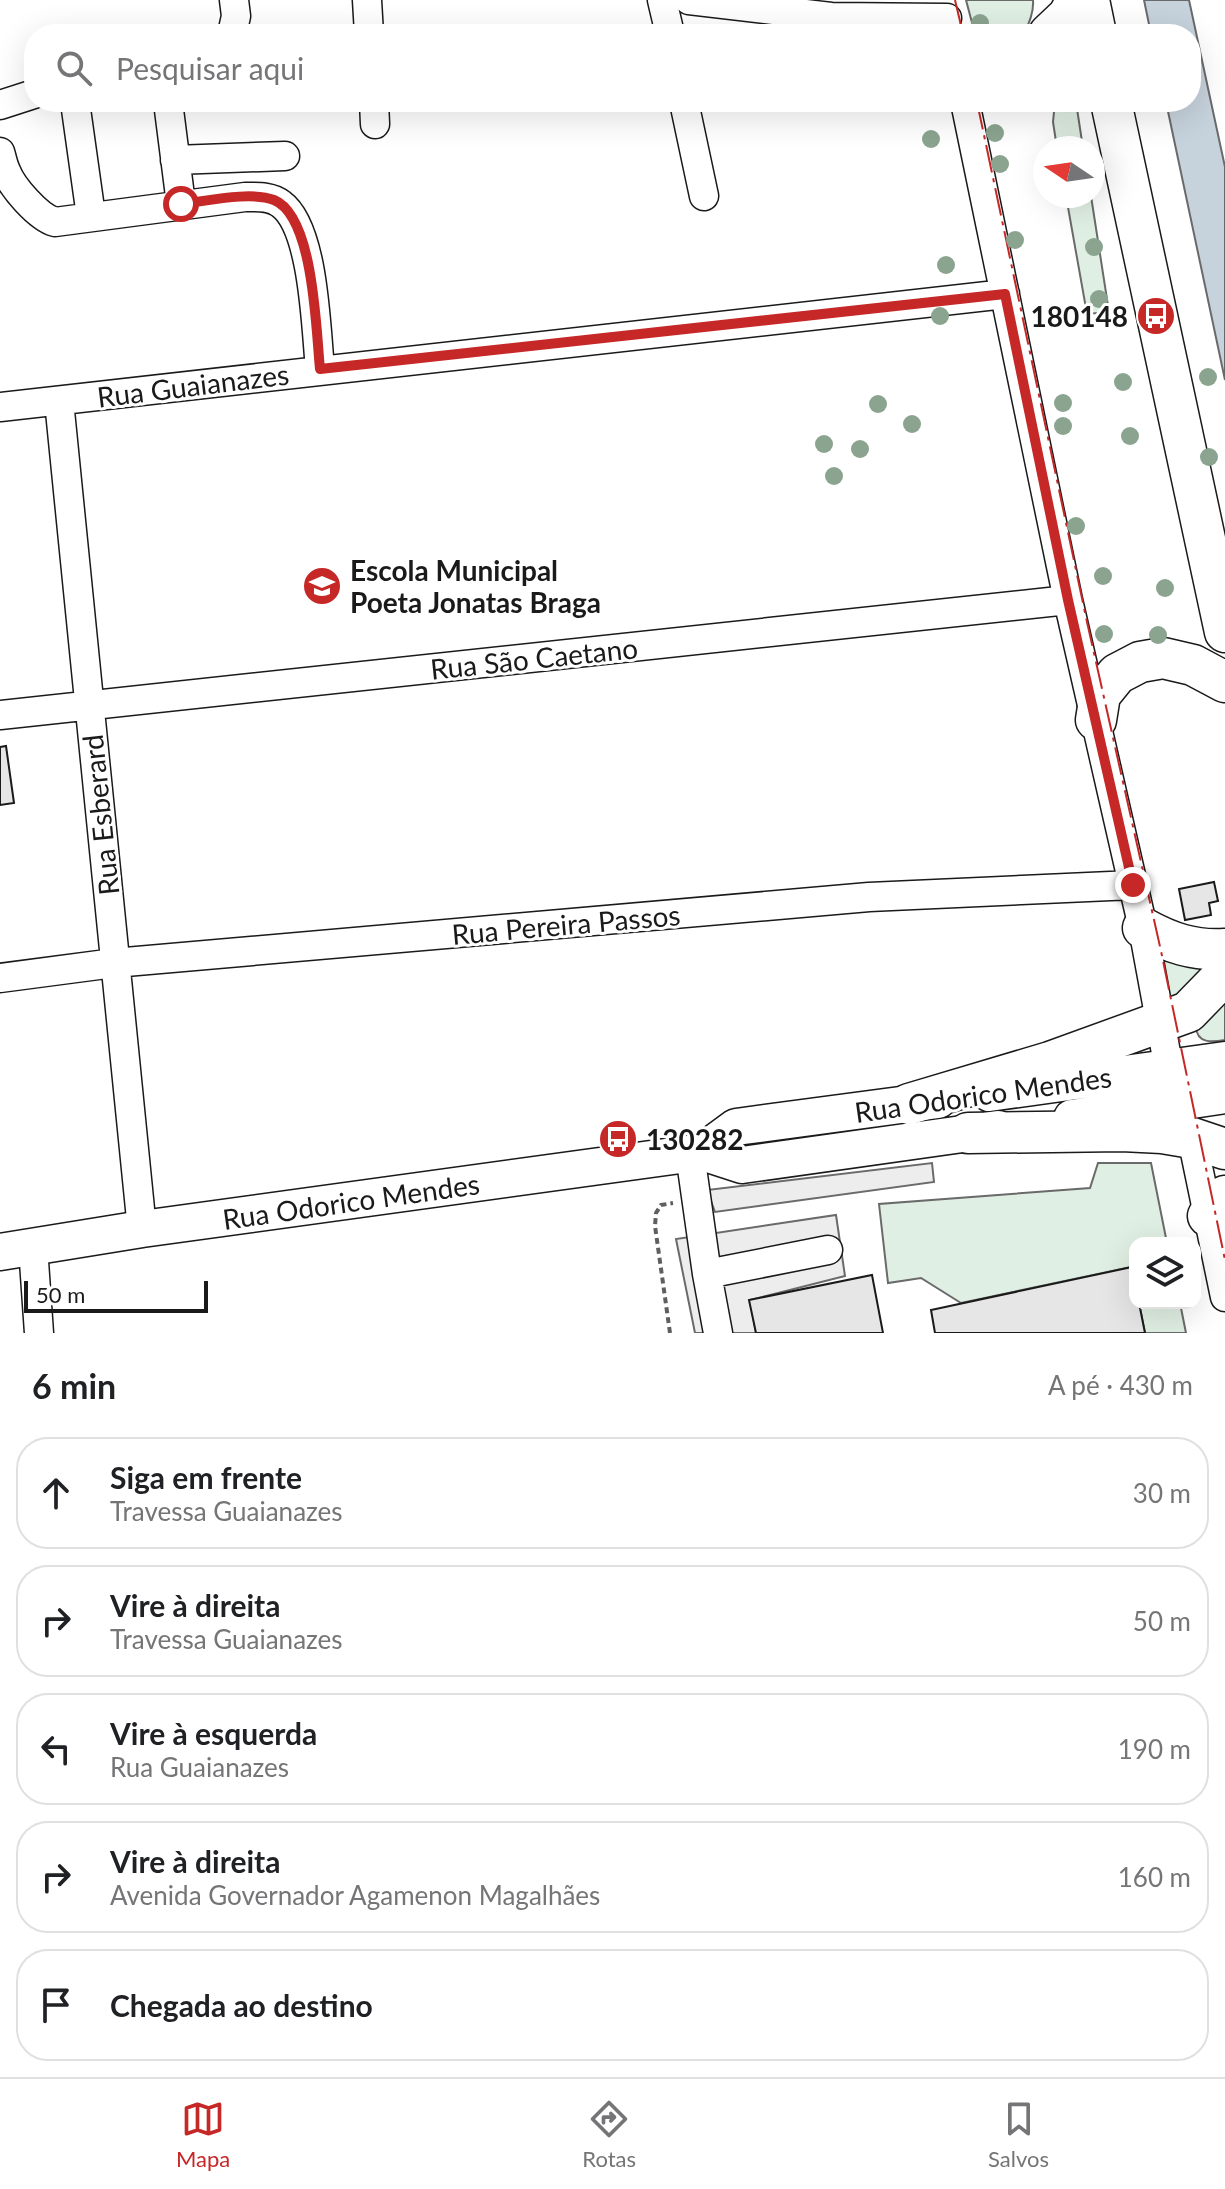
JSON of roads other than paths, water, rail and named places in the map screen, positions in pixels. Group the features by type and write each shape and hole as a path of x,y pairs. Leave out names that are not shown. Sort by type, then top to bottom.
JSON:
{"highway":[{"path":"1060,24 1077,0"},
{"path":"1089,0 1094,24"},
{"path":"1113,112 1225,632"},
{"path":"1096,720 1100,695 1117,674 1140,662 1163,658 1193,665 1225,682"},
{"path":"1143,928 1183,946 1225,949"},
{"path":"909,1104 1050,1062 1188,1012 1225,974"},
{"path":"968,1133 1122,1131 1162,1133 1209,1144"}],"main road":[{"name":"Rua Odorico Mendes","path":"696,1153 736,1127 1225,1060"},
{"name":"Rua Odorico Mendes","path":"16,1250 142,1229 696,1153 742,1165 1225,1095"}],"street":[{"path":"234,0 235,24"},
{"path":"367,0 368,24"},
{"path":"662,0 668,24"},
{"path":"689,0 947,17"},
{"path":"0,105 24,97"},
{"path":"76,112 91,216"},
{"path":"169,112 181,204"},
{"path":"686,112 704,196"},
{"path":"967,112 1068,600 1143,928 1169,1069"},
{"path":"0,152 6,172 15,186 39,213 55,222 181,204 261,197 278,201 297,224 308,256 320,369"},
{"path":"175,160 285,156"},
{"name":"Rua Guaianazes","path":"0,407 1005,294"},
{"name":"Rua Esberard","path":"59,401 142,1229"},
{"name":"Rua São Caetano","path":"0,715 1068,600"},
{"name":"Rua Pereira Passos","path":"0,978 114,963 869,897 1133,885"},
{"path":"1209,1144 1225,1297"},
{"path":"696,1153 696,1203 718,1333"},
{"path":"16,1250 39,1333"},
{"path":"707,1274 828,1250"}],"place":[{"name":"180148","path":"1156,316"},
{"name":"Escola Municipal Poeta Jonatas Braga","path":"322,586"},
{"name":"130282","path":"618,1139"}]}
